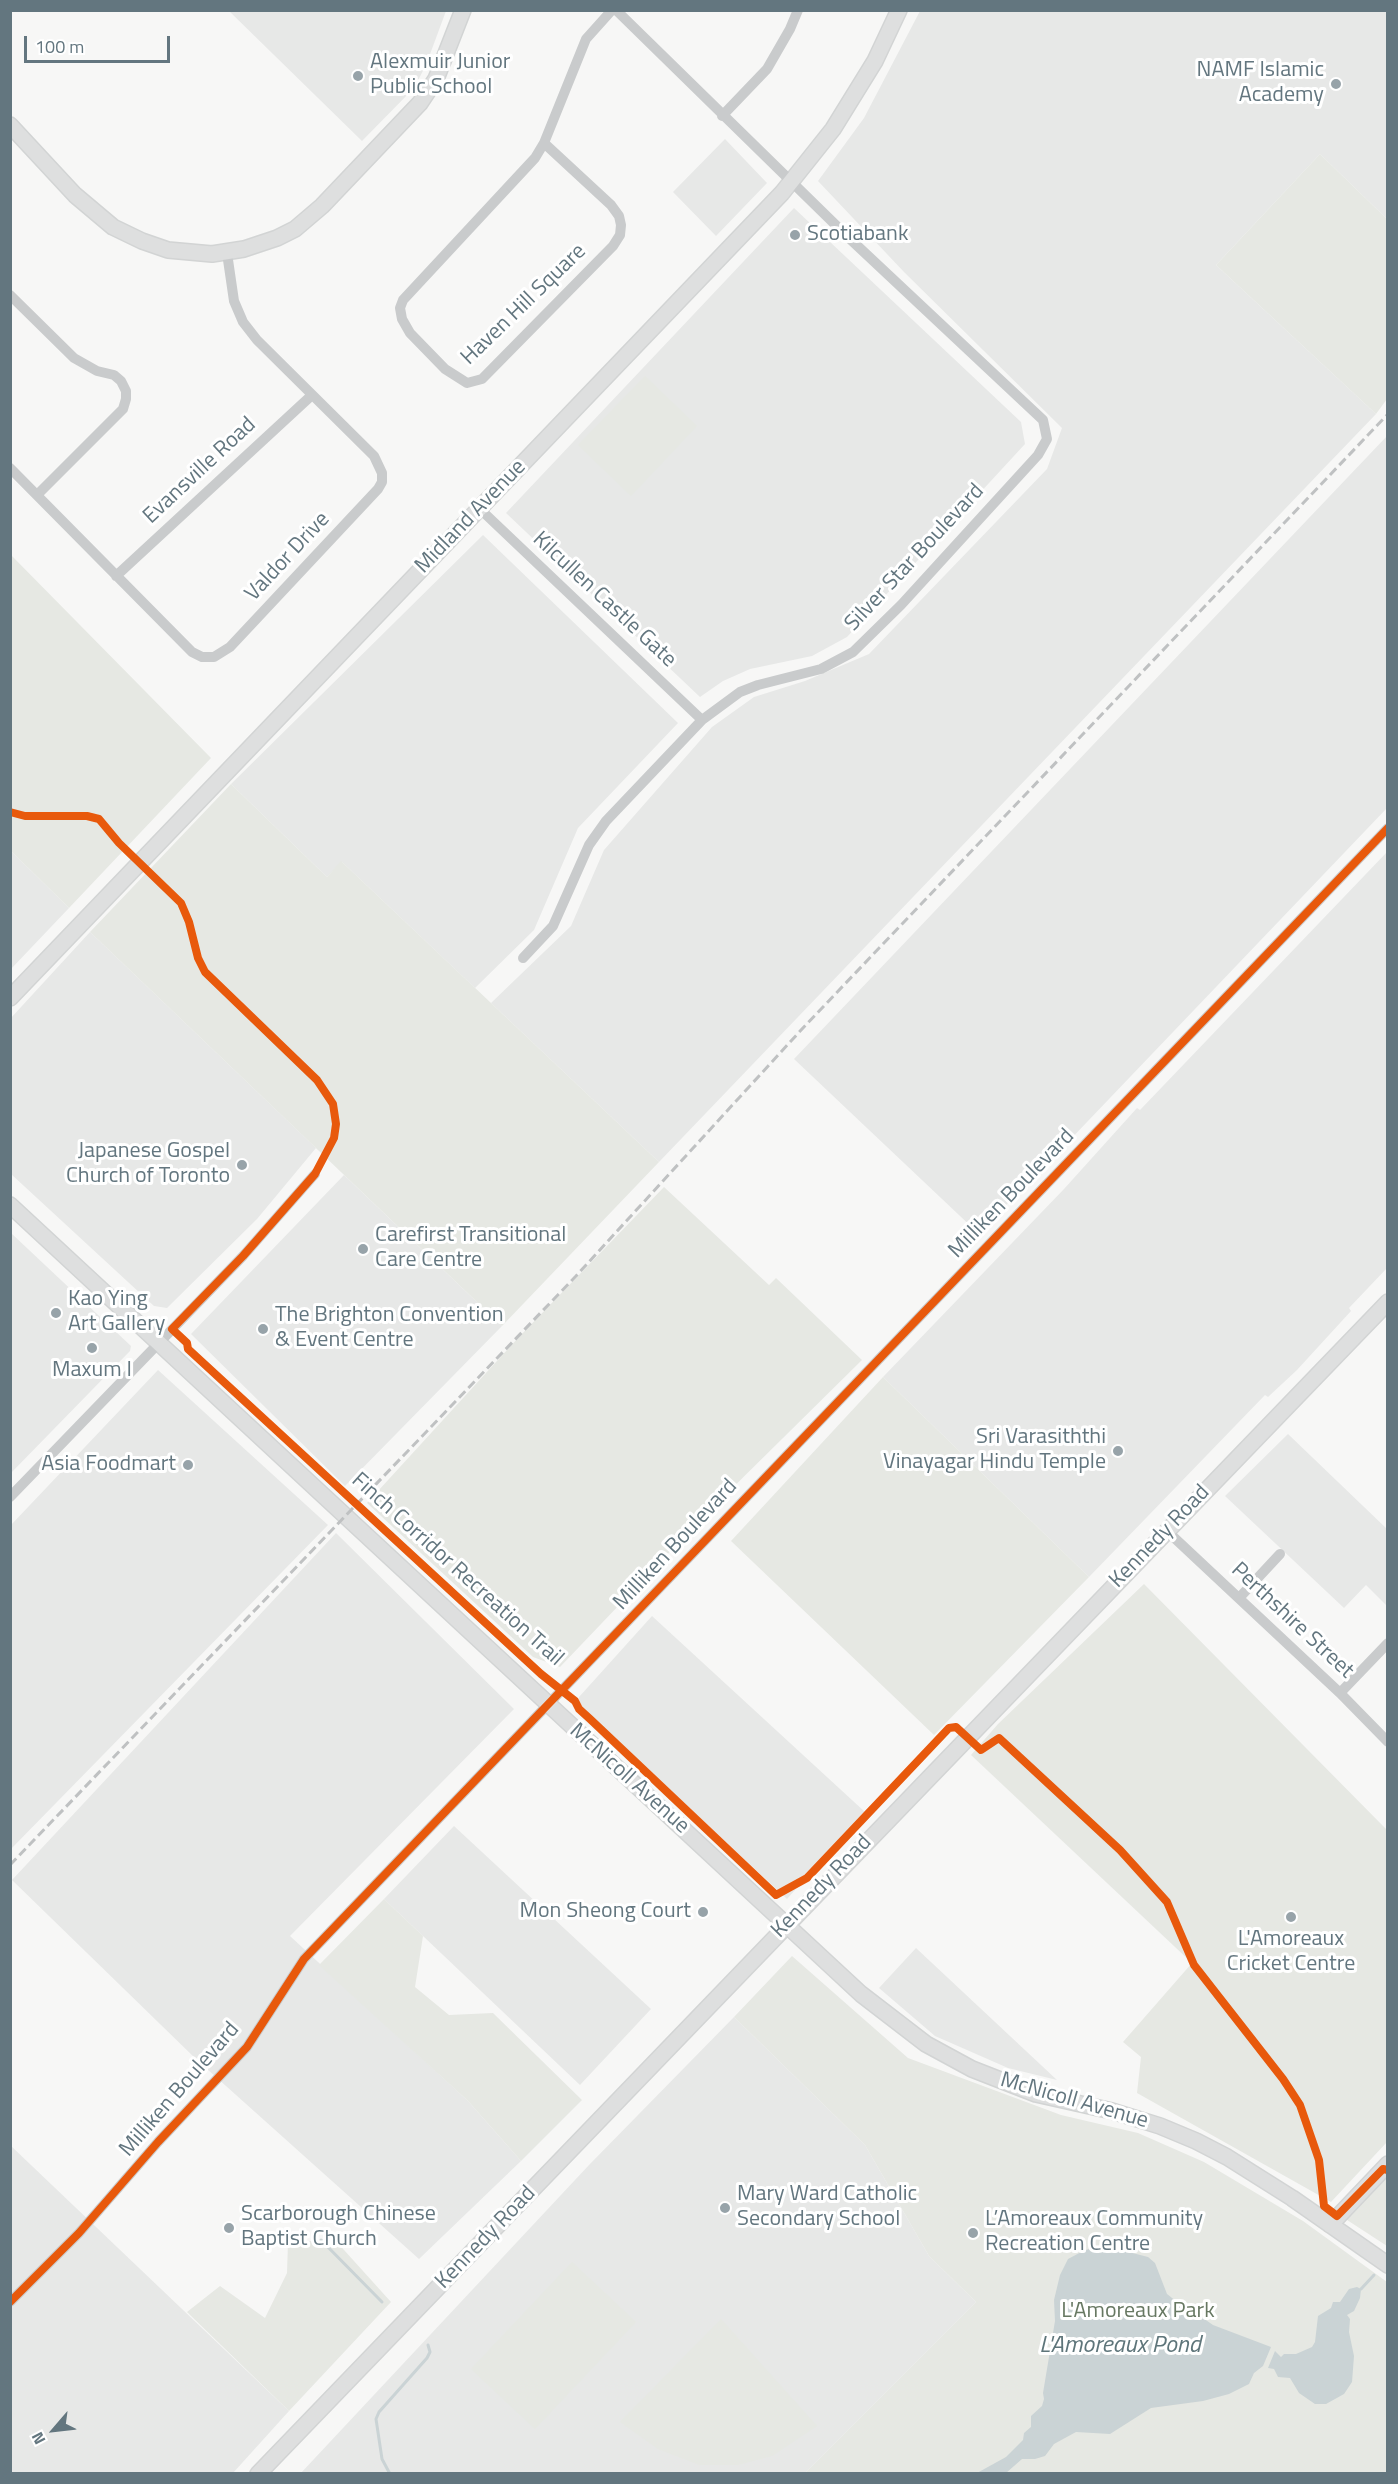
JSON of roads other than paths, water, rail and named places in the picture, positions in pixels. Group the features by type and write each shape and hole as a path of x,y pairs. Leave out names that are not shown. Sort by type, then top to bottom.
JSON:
{"main road":[{"path":"10,125 75,195 113,227 141,241 168,250 190,254 227,253 286,234 322,206 429,93 463,10"},
{"name":"Midland Avenue","path":"10,998 791,182 833,129 875,61 899,10"},
{"name":"McNicoll Avenue","path":"10,1205 861,1994 926,2044 972,2069 1036,2094 1112,2111 1160,2126 1196,2141 1236,2162 1388,2265"},
{"name":"Kennedy Road","path":"258,2474 638,2081 786,1923 1388,1302"},
{"path":"1330,2225 1388,2164"}],"street":[{"path":"614,10 791,182"},
{"name":"Haven Hill Square","path":"544,143 611,205 619,216 620,235 613,246 482,379 467,383 445,369 410,333 402,320 400,308 409,292 526,170 544,143 586,39 614,10"},
{"path":"722,116 767,69 798,10"},
{"name":"Silver Star Boulevard","path":"523,958 553,926 589,845 606,821 702,720 740,692 758,685 821,669 853,652 901,605 1038,455 1047,439 1043,420 791,182"},
{"name":"Valdor Drive","path":"10,468 192,652 202,657 214,657 230,647 382,482 382,473 374,456 243,322 234,301 227,253"},
{"path":"10,295 74,357 98,371 114,375 121,381 126,391 123,409 37,495"},
{"name":"Evansville Road","path":"116,576 312,395"},
{"name":"Kilcullen Castle Gate","path":"480,509 702,720"},
{"name":"Milliken Boulevard","path":"10,2302 79,2233 158,2142 240,2055 304,1959 1388,828"},
{"path":"10,1497 243,1256 315,1174"},
{"name":"Perthshire Street","path":"1167,1531 1240,1597 1388,1742"},
{"path":"1240,1597 1280,1554"},
{"path":"1340,1693 1388,1643"}],"water":[{"name":"L'Amoreaux Pond","path":"1099,2247 1113,2248 1148,2257 1155,2263 1167,2294 1191,2313 1213,2325 1271,2347 1263,2366 1254,2373 1249,2384 1229,2394 1203,2401 1151,2408 1110,2434 1076,2432 1054,2444 1045,2456 1022,2459 1006,2473 977,2473 1006,2457 1023,2440 1024,2433 1031,2427 1031,2416 1042,2406 1044,2399 1043,2393 1055,2321 1054,2300 1060,2275 1068,2259 1085,2250"},
{"name":"L'Amoreaux Pond","path":"1357,2287 1361,2289 1360,2298 1354,2311 1347,2315 1350,2319 1349,2332 1354,2356 1352,2382 1344,2394 1326,2404 1315,2404 1299,2393 1290,2378 1278,2377 1274,2369 1268,2368 1275,2351 1281,2357 1284,2354 1296,2354 1312,2347 1315,2342 1318,2316 1331,2308 1333,2302 1340,2302 1349,2289"}],"waterway":[{"path":"321,2240 382,2302"},
{"path":"1361,2289 1374,2275"},
{"path":"390,2474 382,2459 376,2419 379,2412 427,2358 430,2352 428,2345"}],"railway":[{"path":"10,1865 576,1276 802,1029 1388,414"}],"place":[{"name":"Alexmuir Junior Public School","path":"358,76"},
{"name":"NAMF Islamic Academy","path":"1336,84"},
{"name":"Scotiabank","path":"795,235"},
{"name":"Japanese Gospel Church of Toronto","path":"242,1165"},
{"name":"Carefirst Transitional Care Centre","path":"363,1249"},
{"name":"Kao Ying Art Gallery","path":"56,1313"},
{"name":"The Brighton Convention & Event Centre","path":"263,1329"},
{"name":"Maxum I","path":"92,1348"},
{"name":"Sri Varasiththi Vinayagar Hindu Temple","path":"1118,1451"},
{"name":"Asia Foodmart","path":"188,1465"},
{"name":"Mon Sheong Court","path":"703,1912"},
{"name":"L'Amoreaux Cricket Centre","path":"1291,1917"},
{"name":"Mary Ward Catholic Secondary School","path":"725,2208"},
{"name":"Scarborough Chinese Baptist Church","path":"229,2228"},
{"name":"L’Amoreaux Community Recreation Centre","path":"973,2233"}],"park label":[{"name":"L'Amoreaux Park","path":"1138,2312"}]}
